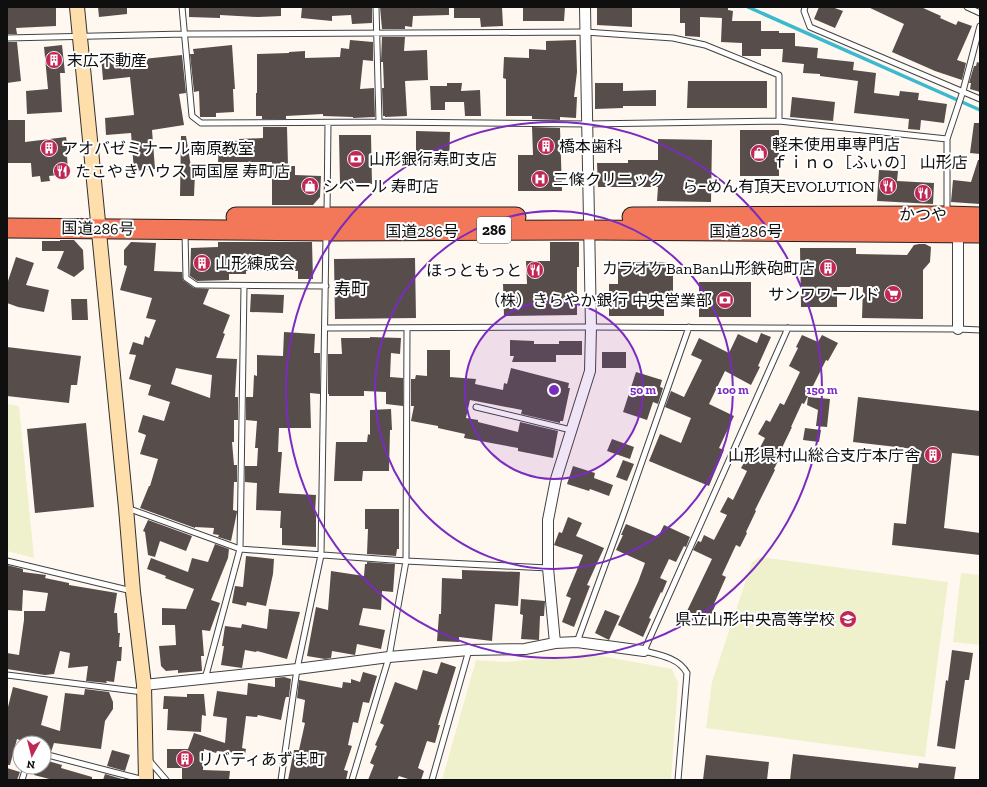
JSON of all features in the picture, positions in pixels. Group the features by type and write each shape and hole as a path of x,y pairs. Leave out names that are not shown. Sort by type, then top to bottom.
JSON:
{"highway":[{"name":"国道286号","path":"588,224 947,216 980,217"},
{"name":"国道286号","path":"7,217 185,229 327,224"},
{"name":"国道286号","path":"7,228 98,223 588,224 980,232"}],"street":[{"path":"77,7 133,592 144,689 145,780"},
{"path":"555,643 548,568 548,520 556,479 590,371 588,124 585,7"},
{"path":"947,216 958,231 958,329"},
{"path":"144,689 205,679 390,657 469,650 524,649 555,643 577,642 644,651"}],"lane":[{"path":"182,7 192,116 201,123 379,122 588,124 779,121 947,139"},
{"path":"376,7 379,122"},
{"path":"805,7 804,11 810,26 980,99"},
{"path":"967,7 980,13"},
{"path":"947,216 947,139 963,91 980,26"},
{"path":"7,38 377,32 585,32 673,38 705,45 779,74 779,121"},
{"path":"281,780 297,669 321,555 326,328 328,123"},
{"path":"185,229 186,278 196,285 326,286"},
{"path":"205,679 240,549 244,286"},
{"path":"577,642 689,327"},
{"path":"326,328 689,327 980,330"},
{"path":"352,780 390,657 406,561 407,328"},
{"path":"678,780 687,673 684,666 672,659 644,651 788,328"},
{"path":"476,407 571,430"},
{"path":"126,508 240,549 406,561 548,568"},
{"path":"7,561 133,592"},
{"path":"432,780 469,650"},
{"path":"7,675 144,689"},
{"path":"145,755 166,780"},
{"path":"52,756 145,780"}],"green space":[{"path":"7,404 19,406 34,558 7,551"},
{"name":"県立山形中央高等学校","path":"760,557 948,582 925,757 706,728 712,682 752,562"},
{"path":"961,573 980,575 980,645 953,642"},
{"path":"590,654 672,669 678,683 671,780 442,780 476,660 506,662"}],"building":[{"path":"7,7 56,7 56,26 16,28 17,34 7,34"},
{"path":"98,7 127,7 127,14 99,17"},
{"path":"189,7 281,7 281,16 258,17 220,15 220,18 189,17"},
{"path":"302,7 372,7 372,23 352,24 351,15 332,16 332,21 301,18"},
{"path":"380,7 449,7 449,15 413,16 412,27 405,26 405,29 382,29"},
{"path":"454,7 502,7 503,26 481,27 480,18 454,18"},
{"path":"523,7 565,7 564,21 523,21"},
{"path":"597,7 632,7 632,27 597,25"},
{"path":"680,7 728,7 728,10 733,11 732,21 761,21 761,31 795,33 795,46 818,48 817,58 854,62 853,70 876,73 874,93 899,96 900,91 919,93 918,100 947,104 944,123 921,120 920,130 908,129 909,119 854,113 858,81 820,76 820,74 803,73 804,64 782,62 783,49 761,49 761,56 742,56 742,43 721,42 722,18 700,17 700,37 685,36 685,23 680,23"},
{"path":"819,7 832,7 843,11 835,28 814,19"},
{"path":"868,7 921,7 956,25 958,21 972,26 957,60 966,63 962,80 935,71 892,52 904,24"},
{"path":"382,37 405,37 404,51 427,50 428,80 405,81 407,116 383,116 382,88 384,88 383,62 381,62"},
{"path":"350,40 373,42 373,61 363,60 360,89 374,88 375,117 353,118 323,116 323,114 286,116 286,119 262,119 262,116 256,116 257,54 305,51 305,58 340,57 341,48 349,49"},
{"path":"576,40 577,72 574,97 577,97 576,118 560,117 560,120 532,119 532,116 506,116 506,79 503,78 504,57 529,58 529,49 546,50 546,41"},
{"path":"7,42 17,42 21,81 7,83"},
{"path":"62,45 65,73 60,73 62,112 27,114 26,91 48,89 44,47"},
{"path":"232,45 235,89 233,89 234,112 216,113 216,117 200,117 199,91 194,92 190,54 194,54 193,49"},
{"path":"143,52 143,59 182,55 186,93 179,94 184,125 152,130 155,169 134,171 131,133 106,135 105,118 134,115 130,77 103,80 101,56"},
{"path":"977,62 980,63 980,92 970,89 971,83 969,83 974,66 976,66"},
{"path":"688,81 767,81 767,108 687,108"},
{"path":"447,83 462,83 461,91 480,90 481,116 465,116 464,102 445,102 445,110 431,110 430,86 447,86"},
{"path":"595,83 623,83 623,91 656,90 656,106 623,106 623,108 595,109"},
{"path":"792,97 835,102 833,121 790,117"},
{"path":"7,120 25,120 25,142 66,137 69,155 67,155 68,174 49,176 50,181 41,182 40,176 32,177 31,163 7,163"},
{"path":"974,123 980,123 980,154 970,153"},
{"path":"263,127 287,127 288,166 295,166 295,175 321,176 320,197 313,205 272,205 272,162 235,162 235,164 218,163 219,140 239,141 239,139 263,138"},
{"path":"532,127 560,128 562,191 518,191 518,155 533,155"},
{"name":"軽未使用車専門店 ｆｉｎｏ［ふぃの］ 山形店","path":"740,130 779,130 779,176 740,176"},
{"path":"416,131 450,132 449,166 416,166"},
{"name":"山形銀行寿町支店","path":"339,135 371,135 372,184 340,184"},
{"path":"181,136 186,136 192,173 195,173 194,196 180,196"},
{"path":"658,139 712,140 711,202 657,201 658,187 598,187 597,163 628,163 628,160 658,160"},
{"path":"978,160 980,160 980,204 951,202 953,180 971,182"},
{"path":"879,170 898,171 897,181 934,183 933,204 877,201"},
{"path":"74,240 83,250 84,269 74,277 57,268 64,251 42,251 42,241"},
{"path":"131,242 156,243 154,271 182,272 183,280 194,288 209,289 203,304 230,315 216,358 237,359 235,397 238,397 238,420 234,420 234,442 232,442 234,465 237,465 237,482 234,482 233,510 237,512 231,541 218,537 219,535 213,534 214,528 195,528 140,508 150,486 158,459 140,454 146,435 138,432 143,415 164,421 170,402 148,395 151,385 129,379 136,355 129,354 133,342 143,345 145,336 149,338 156,320 146,318 152,298 120,290 127,266 124,265 124,250","holes":["176,368 212,375 210,398 171,384"]},
{"path":"218,242 312,242 313,279 298,279 298,271 251,271 251,261 246,274 229,274 229,280 197,281 190,276 191,248 218,247"},
{"path":"550,242 579,242 579,267 577,267 577,315 504,316 503,284 527,284 526,261 550,261"},
{"path":"925,244 931,247 930,262 923,270 923,319 862,318 863,287 837,287 837,307 801,307 800,248 856,248 856,254 907,255 914,245"},
{"path":"16,257 34,263 26,285 49,290 44,312 18,307 7,303 7,284"},
{"path":"415,258 416,318 335,319 334,259"},
{"path":"618,262 673,262 673,294 664,294 664,316 609,316 609,284 618,284"},
{"name":"（株）きらやか銀行 中央営業部","path":"699,282 751,282 751,317 699,317"},
{"path":"251,294 284,295 283,313 250,312"},
{"path":"71,299 87,299 88,320 72,320"},
{"path":"284,332 315,334 314,353 320,353 320,394 310,393 311,428 279,428 278,452 282,452 279,493 316,495 316,547 282,545 282,528 280,528 281,511 256,510 257,483 245,482 245,466 257,466 258,448 255,448 257,421 246,420 246,397 253,397 254,375 257,376 257,355 283,356"},
{"path":"761,333 771,337 758,366 760,367 751,385 725,371 709,404 734,416 719,448 724,450 709,486 649,461 660,434 681,443 691,418 665,407 671,391 684,397 702,360 691,355 699,338 729,353 738,334 757,343"},
{"path":"802,335 818,342 822,335 838,343 828,361 826,360 804,404 802,403 780,452 782,453 774,469 775,470 755,510 756,511 746,532 747,533 740,547 736,545 722,575 726,577 708,621 687,611 712,559 693,550 698,541 701,542 704,535 714,540 727,515 720,512 728,497 733,500 747,471 741,468 748,456 754,459 765,438 758,434 766,420 770,422 780,403 784,405 800,372 789,366 798,348 796,347"},
{"path":"341,338 401,338 400,354 391,353 390,377 403,378 403,406 386,404 386,392 364,391 364,396 329,396 328,394 328,354 342,354"},
{"path":"510,340 534,341 534,344 559,344 559,341 582,341 582,355 556,355 556,362 512,362 514,356 510,356"},
{"path":"7,347 81,356 77,385 71,385 69,403 7,396"},
{"path":"427,350 450,350 450,377 476,379 475,384 503,390 504,383 507,384 511,368 569,383 568,388 570,388 563,421 560,421 560,423 521,414 522,410 470,400 466,418 518,432 520,422 558,431 553,458 518,451 518,448 464,438 465,434 438,428 438,426 411,421 414,406 411,406 411,379 415,379 416,375 427,376"},
{"path":"602,352 626,352 626,368 602,368"},
{"path":"636,372 662,380 660,387 663,388 658,404 653,402 647,420 623,412"},
{"path":"808,397 830,399 827,427 816,426 818,410 807,405"},
{"name":"山形県村山総合支庁本庁舎","path":"858,397 980,411 980,456 952,453 944,528 980,533 980,555 892,545 894,523 906,524 914,449 853,442"},
{"path":"391,409 392,430 390,430 389,471 363,471 362,481 334,481 336,442 367,442 368,434 370,435 370,410"},
{"path":"86,423 94,507 35,513 27,429"},
{"path":"805,428 821,430 819,442 803,440"},
{"path":"612,439 634,447 630,459 607,451"},
{"path":"623,460 634,464 627,481 616,477"},
{"path":"573,466 595,473 594,478 613,485 609,496 590,489 589,491 567,484"},
{"path":"365,509 399,509 399,549 397,549 396,556 367,554 368,529 365,529"},
{"path":"568,517 582,523 576,536 604,548 587,585 590,586 574,627 562,622 571,598 566,596 583,555 554,545 559,532 562,533"},
{"path":"148,520 192,536 186,551 160,541 155,557 148,555 145,532 143,531"},
{"path":"626,524 658,537 664,525 690,537 686,547 684,546 676,562 669,559 660,578 667,581 649,618 651,619 643,637 618,625 645,563 616,550"},
{"path":"215,544 229,549 228,558 211,600 220,603 210,631 202,630 204,656 201,656 202,671 178,673 178,670 166,671 161,666 159,646 176,645 175,625 162,625 162,608 186,609 194,589 165,578 166,576 147,569 151,558 188,572 192,558 208,562"},
{"path":"246,556 274,559 273,574 266,606 247,602 246,606 232,603 235,586 243,587"},
{"path":"367,562 395,564 393,592 382,591 381,610 363,608 359,625 385,630 381,649 357,644 355,655 332,651 331,658 325,659 307,656 316,607 328,610 331,571 364,576 365,564 367,564"},
{"path":"7,565 23,569 23,572 46,575 45,578 69,583 69,585 117,593 114,613 117,613 118,633 120,633 119,647 122,647 121,661 117,661 114,682 106,681 107,683 86,681 88,666 68,668 70,653 60,651 54,674 45,675 7,669 7,653 19,655 24,611 45,611 48,593 23,590 22,611 7,610"},
{"path":"462,570 520,572 518,606 495,604 492,641 459,637 459,642 437,641 439,614 441,614 442,578 462,579"},
{"path":"521,599 545,601 544,616 540,616 539,640 521,639 523,615 520,614"},
{"path":"269,609 300,612 287,659 257,651 245,650 242,668 221,665 225,626 241,628 242,624 267,629"},
{"path":"605,610 620,616 609,640 595,633"},
{"path":"952,650 973,653 969,680 965,680 955,749 937,746 946,680 948,681"},
{"path":"441,662 456,667 438,725 440,725 435,743 427,741 418,768 424,771 421,780 411,780 399,776 397,780 368,780 374,765 370,763 377,746 375,745 384,725 380,723 395,682 417,690 423,670 437,674"},
{"path":"363,672 377,676 369,703 363,702 358,723 353,722 348,745 352,746 344,770 348,771 346,780 288,780 294,750 299,750 305,723 302,722 305,700 297,698 299,680 342,688 343,682 351,683 351,679 360,682"},
{"path":"284,677 291,679 289,697 286,697 281,720 258,715 257,717 246,716 242,748 246,749 245,754 217,751 216,753 204,749 203,770 230,771 229,780 182,780 182,768 167,768 167,749 188,749 194,733 225,743 227,718 213,716 217,691 247,695 248,683 275,687 275,678"},
{"path":"13,687 48,696 41,725 60,731 65,693 84,695 85,689 109,692 113,702 113,709 105,721 101,749 54,743 52,749 52,735 12,735 12,758 10,765 7,765 7,711"},
{"path":"187,694 204,694 206,716 202,715 201,732 167,730 168,709 163,709 164,696 187,697"},
{"path":"112,750 130,755 125,771 107,766"},
{"path":"793,754 918,768 919,763 956,767 954,780 790,780"},
{"path":"706,755 769,762 767,780 703,780"},
{"path":"52,762 62,765 61,768 92,777 92,780 53,780 34,775 52,775"},
{"path":"7,768 12,770 12,775 19,775 17,780 7,780"},
{"path":"105,774 122,779 122,780 103,780"}],"waterway":[{"path":"748,7 980,110"}],"place":[{"name":"末広不動産","path":"54,60"},
{"name":"橋本歯科","path":"546,146"},
{"name":"アオバゼミナール南原教室","path":"49,148"},
{"name":"軽未使用車専門店 ｆｉｎｏ［ふぃの］ 山形店","path":"759,153"},
{"name":"山形銀行寿町支店","path":"356,159"},
{"name":"たこやきハウス 両国屋 寿町店","path":"62,171"},
{"name":"三條クリニック","path":"540,179"},
{"name":"シベール 寿町店","path":"310,186"},
{"name":"らｰめん有頂天EVOLUTION","path":"888,186"},
{"name":"かつや","path":"923,193"},
{"name":"山形練成会","path":"202,263"},
{"name":"カラオケBanBan山形鉄砲町店","path":"828,268"},
{"name":"ほっともっと","path":"535,270"},
{"name":"サンワワールド","path":"893,294"},
{"name":"（株）きらやか銀行 中央営業部","path":"725,300"},
{"name":"山形県村山総合支庁本庁舎","path":"933,455"},
{"name":"県立山形中央高等学校","path":"848,619"},
{"name":"リバティあずま町","path":"185,759"}],"district":[{"name":"寿町","path":"351,289"}]}
